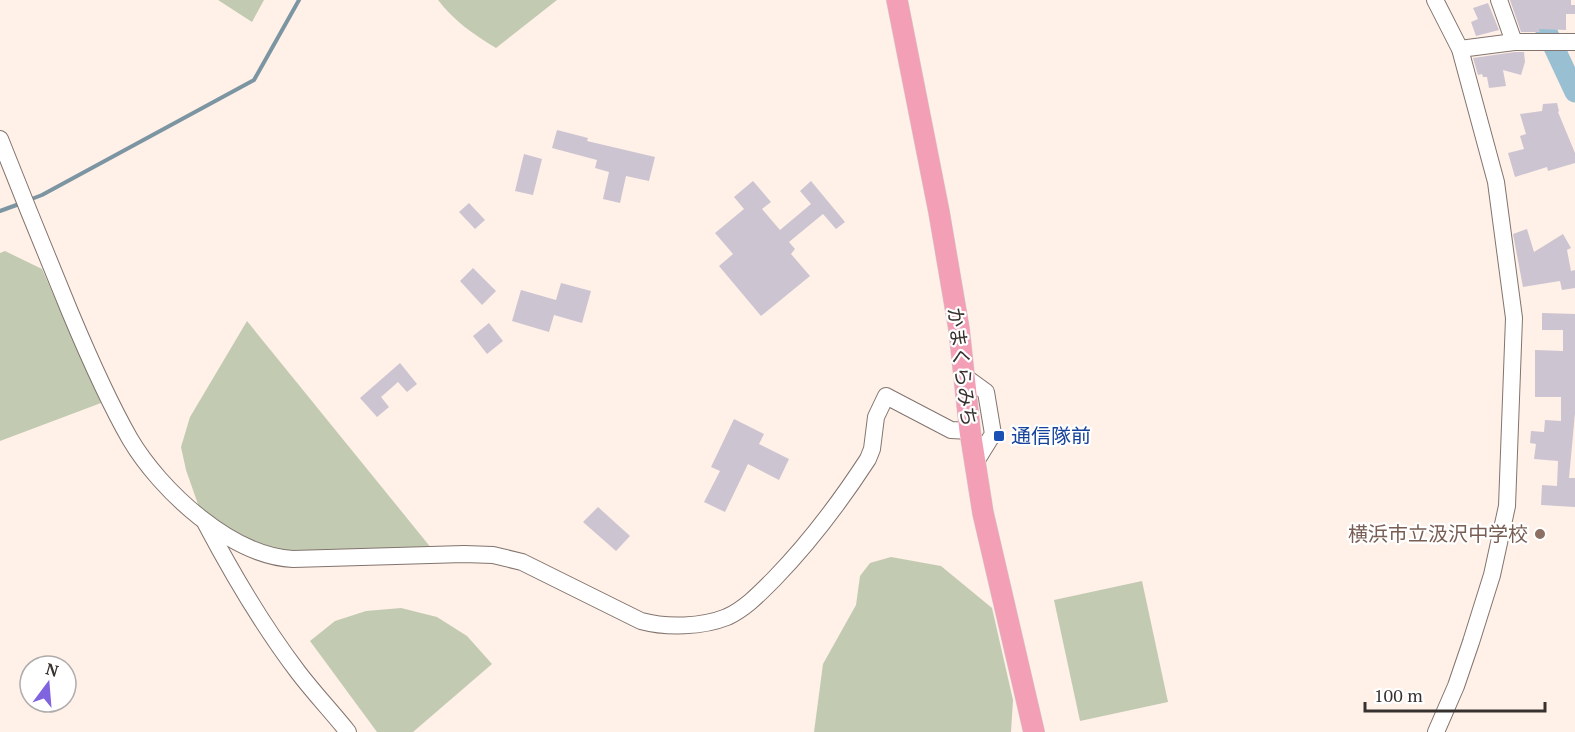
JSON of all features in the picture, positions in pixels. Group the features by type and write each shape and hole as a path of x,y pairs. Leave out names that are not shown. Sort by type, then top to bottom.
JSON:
{"main road":[{"name":"かまくらみち","path":"897,0 939,212 959,329 970,431 992,554 1034,732"}],"street":[{"path":"1435,0 1460,49 1496,182 1514,318 1507,506 1492,575 1471,642 1456,686 1436,732"},
{"path":"1499,0 1514,42"},
{"path":"1460,49 1514,42 1559,43"},
{"path":"0,139 87,352 130,439 159,477 206,524 262,553 283,559 493,555 522,562 641,621 658,624 698,624 728,616 743,608 789,564 816,532 868,459 872,449 876,417 886,396 951,430 970,431"},
{"path":"964,376 986,392 993,434 975,463"},
{"path":"206,524 265,626 348,732"},
{"path":"226,562 229,546 239,542"}],"green space":[{"path":"218,0 264,0 252,22"},
{"path":"438,0 557,0 496,48 464,27"},
{"path":"5,251 42,269 101,403 0,441 0,253"},
{"path":"247,321 432,549 281,553 255,546 200,510 186,470 181,447 190,417"},
{"path":"891,557 941,566 992,608 1013,700 1011,732 814,732 823,664 856,605 860,576 870,563"},
{"path":"1142,581 1168,702 1080,721 1054,600"},
{"path":"401,608 437,617 467,636 492,664 413,732 377,732 310,641 335,621 366,611"}],"building":[{"path":"1510,0 1571,0 1571,5 1575,5 1575,14 1566,14 1566,30 1539,29 1540,32 1521,32"},
{"path":"1488,3 1499,30 1476,36 1471,22 1478,19 1473,8"},
{"path":"1524,52 1525,62 1521,75 1503,70 1506,86 1489,88 1487,77 1483,77 1482,74 1478,75 1473,58"},
{"path":"1557,103 1558,112 1575,153 1575,163 1548,171 1547,167 1515,177 1508,153 1524,149 1520,136 1526,134 1520,114 1542,111 1543,104"},
{"path":"557,130 588,138 587,141 655,157 649,181 626,176 620,203 603,199 609,172 595,168 597,160 552,148"},
{"path":"524,154 542,159 533,195 515,191"},
{"path":"753,181 771,202 762,209 780,230 811,204 800,191 811,181 845,222 836,229 823,214 789,242 795,249 791,254 810,276 761,316 719,266 733,254 715,233 744,209 734,197"},
{"path":"469,203 485,220 475,229 459,212"},
{"path":"1527,229 1534,252 1563,234 1571,248 1567,250 1571,271 1575,270 1575,288 1562,290 1560,281 1523,287 1513,234"},
{"path":"473,268 496,291 482,305 460,281"},
{"path":"561,283 591,291 582,323 554,315 549,332 512,321 521,290 556,300"},
{"path":"1542,313 1575,314 1575,413 1569,478 1575,478 1575,507 1541,505 1542,485 1557,486 1558,461 1534,459 1536,444 1530,443 1531,431 1544,432 1545,420 1561,421 1561,397 1535,397 1535,350 1563,351 1563,330 1542,330"},
{"path":"489,323 503,341 487,354 473,336"},
{"path":"400,363 417,384 407,392 398,382 381,397 389,407 377,417 360,398"},
{"path":"734,419 764,434 759,444 789,459 779,480 748,464 725,512 704,502 720,471 711,467"},
{"path":"598,507 630,536 616,551 583,522"}],"waterway":[{"path":"29,200 254,80 299,0"},
{"path":"1532,0 1575,92"},
{"path":"0,211 22,203"}],"place":[{"name":"通信隊前","path":"999,436"},
{"name":"横浜市立汲沢中学校","path":"1540,534"}]}
